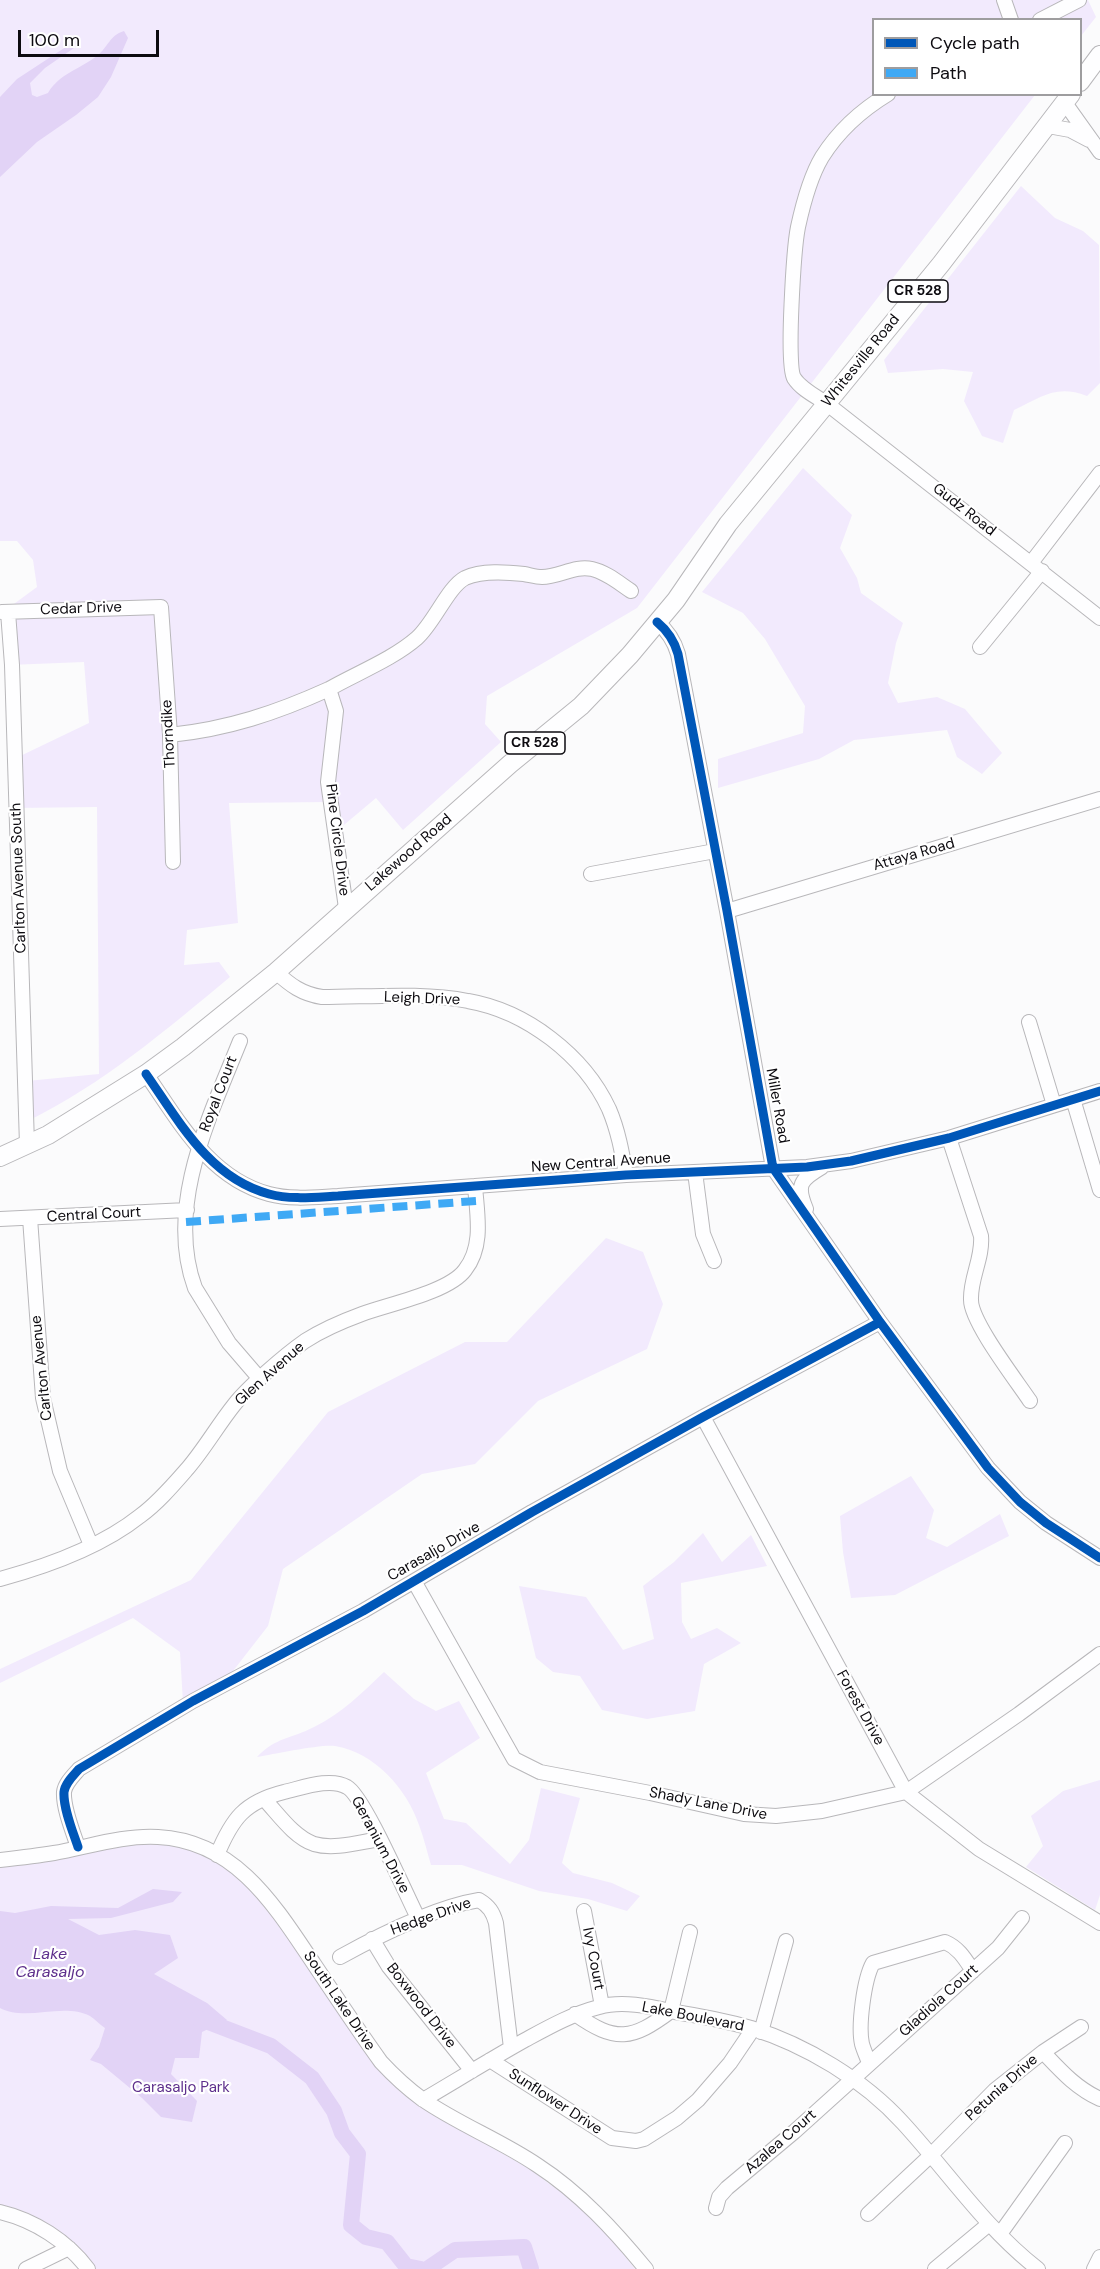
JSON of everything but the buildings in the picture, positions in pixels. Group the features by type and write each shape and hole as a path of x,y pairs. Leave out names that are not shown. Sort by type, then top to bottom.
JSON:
{"main road":[{"path":"1082,79 1100,55"},
{"name":"Whitesville Road","path":"761,484 941,264 1068,99"},
{"name":"Lakewood Road","path":"0,1157 48,1135 146,1074 183,1047 276,972 510,764 581,706 630,655 676,600 728,525 761,484"}],"street":[{"path":"1004,0 1010,18"},
{"path":"1044,18 1079,0"},
{"name":"Gudz Road","path":"885,96 864,109 848,123 821,159 809,189 798,228 790,336 793,376 803,388 1100,618"},
{"path":"1068,99 1097,147"},
{"path":"1048,126 1070,130 1097,147"},
{"path":"980,647 1100,474"},
{"path":"170,735 207,731 240,722 287,708 329,688 402,649 417,638 436,617 457,584 471,576 491,573 541,577 583,567 608,575 631,591"},
{"name":"Cedar Drive","path":"4,612 161,607"},
{"name":"Thorndike","path":"161,607 170,735 173,862"},
{"name":"Carlton Avenue South","path":"4,612 18,851 27,1145"},
{"name":"Miller Road","path":"657,622 667,630 678,654 727,910 772,1168 880,1322 996,1476 1020,1502 1046,1523 1100,1558"},
{"name":"Pine Circle Drive","path":"329,688 336,711 328,782 346,908"},
{"name":"Attaya Road","path":"727,910 1100,799"},
{"path":"591,873 715,851"},
{"name":"Leigh Drive","path":"276,972 288,983 308,995 438,998 469,1001 504,1012 530,1025 567,1052 600,1092 617,1130 626,1175"},
{"path":"1029,1022 1054,1106"},
{"name":"Royal Court","path":"240,1041 193,1163 186,1239 191,1278 195,1288 229,1342 260,1379"},
{"name":"New Central Avenue","path":"146,1074 198,1147 215,1164 246,1185 270,1194 296,1197 826,1164 895,1152 949,1138 1100,1091"},
{"path":"1073,1100 1100,1190"},
{"path":"949,1138 981,1236 982,1247 971,1291 973,1314 1030,1401"},
{"path":"817,1232 800,1194 802,1184 808,1176 826,1164"},
{"path":"695,1172 703,1234 714,1261"},
{"name":"Glen Avenue","path":"0,1579 36,1569 91,1545 141,1516 189,1466 235,1403 304,1342 329,1328 455,1281 467,1269 475,1249 478,1232 475,1186"},
{"name":"Central Court","path":"0,1220 187,1210"},
{"name":"Carlton Avenue","path":"30,1218 43,1398 50,1436 60,1471 91,1545"},
{"name":"Carasaljo Drive","path":"78,1847 64,1791 68,1781 80,1769 193,1701 353,1616 703,1417 880,1322"},
{"name":"Forest Drive","path":"703,1417 906,1792 978,1849 1100,1923"},
{"name":"Shady Lane Drive","path":"414,1581 509,1753 521,1764 540,1772 744,1814 776,1816 822,1811 906,1792 1019,1714 1100,1654"},
{"name":"Geranium Drive","path":"217,1855 228,1829 237,1816 265,1800 280,1793 320,1784 346,1786 362,1806 380,1839 419,1920"},
{"path":"265,1800 296,1833 315,1844 332,1846 380,1839"},
{"name":"South Lake Drive","path":"0,1860 55,1853 132,1838 159,1837 191,1843 233,1863 274,1905 381,2062 400,2082 423,2100 498,2140 554,2177 581,2198 617,2234 646,2269"},
{"name":"Hedge Drive","path":"340,1957 372,1939 453,1906 479,1900 487,1904 493,1912 511,2048"},
{"name":"Ivy Court","path":"584,1911 602,2006"},
{"name":"Gladiola Court","path":"852,2079 998,1948 1022,1918"},
{"path":"575,2014 591,2026 621,2035 648,2028 671,2011 690,1932"},
{"name":"Boxwood Drive","path":"372,1939 389,1967 472,2071"},
{"name":"Sunflower Drive","path":"490,2060 612,2138 624,2142 644,2139 677,2118 698,2100 757,2031 786,1941"},
{"path":"869,2063 862,2045 861,2031 868,1972 873,1962 945,1942 960,1952 973,1971"},
{"name":"Lake Boulevard","path":"423,2100 511,2048 575,2014 602,2006 620,2005 671,2011 757,2031 794,2045 869,2091 902,2122 994,2229 1038,2269"},
{"name":"Petunia Drive","path":"868,2214 930,2156 995,2090 1043,2052 1081,2027"},
{"path":"1043,2052 1067,2078 1088,2094 1100,2099"},
{"name":"Azalea Court","path":"716,2208 719,2198 728,2188 852,2079"},
{"path":"935,2269 994,2229 1065,2143"},
{"path":"0,2212 34,2225 57,2238 88,2269"},
{"path":"26,2269 69,2248"},
{"path":"1094,2269 1100,2257"}],"green space":[{"path":"0,0 1088,0 1096,17 1082,35 1082,18 872,18 872,96 1034,96 637,608 487,696 485,724 501,742 403,830 376,798 332,835 328,802 229,803 238,923 187,930 184,965 219,962 230,977 158,1036 108,1073 28,1121 27,1081 99,1074 97,807 15,808 14,759 89,723 84,662 9,665 7,609 37,587 33,560 17,541 0,541"},
{"path":"1021,186 1055,218 1083,231 1099,245 1100,383 1087,396 1066,391 1058,392 1041,397 1014,410 1003,443 982,436 964,401 973,372 943,369 888,373 884,360"},
{"path":"803,468 852,515 840,548 857,578 861,593 903,623 896,643 888,683 898,703 937,697 965,709 1002,753 982,774 957,757 947,730 854,740 819,759 718,788 718,759 803,733 805,706 765,639 743,613 702,592"},
{"path":"606,1238 643,1252 663,1304 647,1349 538,1401 475,1464 422,1474 283,1569 268,1626 226,1680 183,1703 180,1652 133,1618 0,1683 0,1669 191,1580 328,1412 465,1342 507,1342"},
{"path":"911,1476 934,1510 926,1538 947,1547 1000,1514 1009,1536 895,1595 851,1598 843,1552 840,1516"},
{"path":"703,1533 722,1562 751,1535 767,1566 681,1583 682,1622 691,1639 717,1628 741,1643 704,1664 695,1711 647,1719 602,1710 580,1676 553,1672 536,1658 519,1586 586,1597 623,1650 654,1639 643,1586 674,1562"},
{"path":"384,1672 414,1699 436,1711 459,1701 480,1738 426,1773 444,1819 466,1823 510,1864 529,1840 541,1788 580,1798 562,1863 573,1873 612,1883 640,1896 627,1911 588,1899 539,1891 462,1865 431,1865 414,1812 406,1798 376,1764 349,1750 335,1746 319,1746 257,1757 277,1742 306,1731 333,1716"},
{"path":"1100,1780 1100,1895 1095,1910 1026,1867 1043,1846 1031,1816 1063,1791"},
{"name":"Carasaljo Park","path":"132,1838 191,1843 249,1877 377,2057 444,2120 528,2168 551,2185 579,2196 602,2219 616,2245 635,2269 88,2269 45,2231 0,2217 0,1860"}],"water":[{"path":"124,31 128,38 111,77 98,97 37,142 0,177 0,97 17,79 78,39 74,48 45,68 30,83 32,95 37,97 48,93 58,81 97,56 112,38"},
{"name":"Lake Carasaljo","path":"153,1889 182,1892 173,1902 111,1918 68,1919 99,1935 135,1930 170,1935 178,1958 154,1974 207,2003 227,2020 202,2032 199,2058 175,2058 171,2074 197,2101 192,2122 161,2117 101,2064 90,2060 99,2047 105,2028 90,2016 68,2011 10,2012 0,2008 0,1911 15,1913 51,1906 118,1908"}],"waterway":[{"path":"198,2018 271,2046 312,2078 334,2111 342,2133 358,2154 351,2225 366,2237 387,2242 406,2266 421,2269"},
{"path":"427,2269 455,2250 524,2247 531,2269"}],"marked path":[{"path":"186,1222 476,1201"}],"cycle path":[{"path":"657,622 670,636 678,654 773,1168 880,1322 988,1468 1020,1502 1046,1523 1100,1558"},
{"path":"146,1074 197,1146 212,1161 229,1175 248,1186 269,1194 295,1198 626,1175 807,1167 851,1161 949,1138 1100,1091"},
{"path":"78,1847 67,1812 64,1792 68,1782 79,1769 193,1701 363,1611 532,1512 880,1322"}]}
